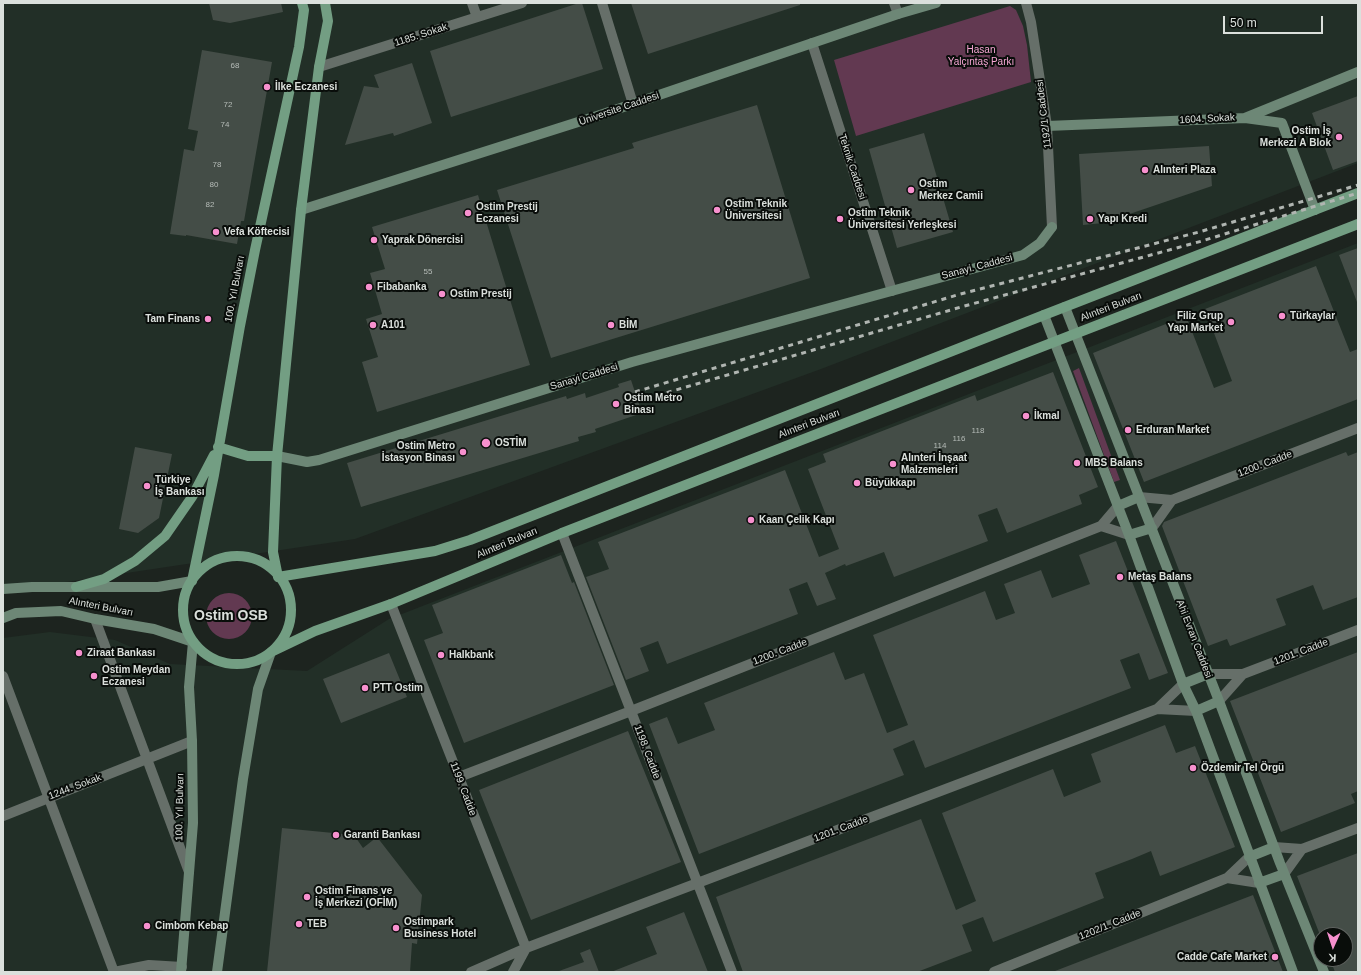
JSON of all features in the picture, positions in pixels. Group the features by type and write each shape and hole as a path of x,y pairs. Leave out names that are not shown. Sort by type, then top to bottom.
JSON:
{"main road":[{"name":"100. Yıl Bulvarı","path":"192,581 255,250 298,47 304,10 302,3"},
{"path":"278,577 273,552 277,456 301,210 319,67 328,21 326,3"},
{"name":"Üniversite Caddesi","path":"301,210 632,104 898,14 936,3"},
{"name":"1604. Sokak","path":"1047,126 1245,118 1358,72"},
{"path":"1245,118 1282,123 1315,210"},
{"name":"Alınteri Bulvarı","path":"278,577 435,551 470,540 1358,193"},
{"name":"Alınteri Bulvarı","path":"271,652 315,631 391,604 562,533 1358,224"},
{"name":"Sanayi. Caddesi","path":"892,291 1023,255 1040,243 1052,227"},
{"name":"Sanayi Caddesi","path":"277,456 307,462 319,460 632,362 892,291"},
{"name":"Ahi Evran Caddesi","path":"1065,307 1219,701 1284,874 1324,972"},
{"path":"1044,315 1129,535 1183,684 1196,711 1293,972"},
{"path":"76,587 104,579 135,561 165,536 192,497 218,446 248,456 277,456"},
{"name":"1200. Cadde","path":"1118,506 1140,497"},
{"path":"1129,535 1152,528"},
{"path":"231,557 247,557 262,563 278,577 286,587 291,604 290,622 283,639 271,652 256,661 238,664 221,662 205,654 193,642 186,627 183,611 185,595 192,581 202,569 216,561 231,557"},
{"name":"Alınteri Bulvarı","path":"3,589 158,587 192,581"},
{"name":"Alınteri Bulvarı","path":"3,618 16,613 60,611 95,619 154,629 193,642"},
{"name":"100. Yıl Bulvarı","path":"181,970 193,823 192,741 189,687 193,642"},
{"path":"217,972 256,695 271,652"},
{"name":"1201. Cadde","path":"1183,684 1208,674"},
{"name":"1201. Cadde","path":"1196,711 1219,701"},
{"name":"1202/1. Cadde","path":"1249,857 1274,847"},
{"path":"1259,883 1284,874"}],"street":[{"path":"472,3 477,17"},
{"name":"1185. Sokak","path":"319,67 522,3"},
{"path":"602,3 632,104"},
{"path":"894,3 898,14"},
{"name":"1192/1 Caddesi","path":"1026,3 1031,22 1047,126 1052,227"},
{"name":"Teknik Caddesi","path":"812,43 892,291"},
{"name":"1200. Cadde","path":"1140,497 1172,500 1358,428"},
{"path":"1152,528 1172,500"},
{"name":"1200. Cadde","path":"459,778 1101,526 1118,506"},
{"path":"1101,526 1129,535"},
{"name":"1198. Cadde","path":"562,533 732,972"},
{"name":"1199. Cadde","path":"391,604 526,948"},
{"path":"95,619 189,872"},
{"name":"1201. Cadde","path":"1208,674 1243,674 1358,630"},
{"name":"1201. Cadde","path":"1219,701 1243,674"},
{"path":"3,676 114,972 149,965 181,970"},
{"name":"1201. Cadde","path":"471,972 526,948 1157,709 1183,684"},
{"name":"1201. Cadde","path":"1157,709 1196,711"},
{"name":"1244. Sokak","path":"3,816 192,741"},
{"name":"1202/1. Cadde","path":"1274,847 1302,849 1358,828"},
{"path":"1284,874 1302,849"},
{"name":"1202/1. Cadde","path":"994,972 1227,878 1249,857"},
{"path":"1227,878 1259,883"},
{"path":"513,972 526,948"}],"shaded area":[{"path":"3,3 1358,3 1358,163 821,369 355,539 3,590"},
{"path":"1358,243 1358,972 3,972 3,638 50,632 115,640 170,664 307,671 389,619"}],"green space":[{"name":"Hasan Yalçıntaş Parkı","path":"1010,6 1016,10 1023,26 1027,45 1031,82 856,136 834,60"},
{"path":"1079,368 1120,480 1114,482 1073,371"},
{"path":"225,593 233,593 242,597 248,603 252,616 248,629 242,635 233,639 225,639 216,635 210,629 206,620 206,612 210,603 216,597"}],"building":[{"path":"209,3 281,3 283,12 230,23 213,20"},
{"path":"582,3 603,69 451,117 430,51"},
{"path":"631,3 800,3 800,5 648,54"},
{"path":"202,50 272,62 244,221 241,221 237,244 186,235 170,234 184,149 194,151 198,131 188,129"},
{"path":"412,63 432,123 394,136 393,133 345,145 364,86 379,88 374,75"},
{"name":"Ostim İş Merkezi A Blok","path":"1358,96 1358,161 1333,170 1312,113"},
{"path":"757,105 810,278 551,358 497,190 634,148 632,143"},
{"name":"Ostim Merkez Camii","path":"924,133 953,232 897,248 869,149"},
{"name":"Alınteri Plaza","path":"1209,146 1212,186 1103,223 1083,225 1079,154"},
{"name":"Ostim Prestij","path":"478,195 530,365 377,412 362,362 378,357 366,319 382,314 370,273 385,269 372,227"},
{"path":"1358,248 1358,302 1357,302 1339,255"},
{"path":"1316,266 1350,352 1358,349 1358,399 1144,482 1093,353 1186,316 1214,388 1232,381 1205,309"},
{"path":"1053,372 1098,487 1079,495 1082,504 1007,533 997,508 978,515 988,541 894,577 884,552 846,566 845,564 825,573 836,599 817,606 807,582 789,589 798,614 667,664 658,641 640,648 649,671 626,680 586,577 609,569 598,542 785,470 819,557 839,549 808,469 826,462 823,454 975,395 977,401"},
{"name":"Ostim Metro İstasyon Binası","path":"631,380 642,413 595,429 596,432 578,437 579,441 361,507 347,463 566,396 567,399 585,393 586,398 619,387 618,384"},
{"name":"Türkiye İş Bankası","path":"135,447 172,454 159,518 138,533 119,529"},
{"path":"1346,452 1348,456 1358,452 1358,597 1323,610 1313,585 1276,599 1286,625 1230,646 1227,639 1208,646 1162,526 1164,522"},
{"path":"1116,541 1168,673 1149,680 1139,653 1120,660 1131,688 925,768 914,740 893,749 904,775 699,854 649,724 667,717 678,744 715,730 704,703 834,652 845,680 864,673 887,733 908,725 873,635 985,591 996,620 1015,613 1004,584 1041,570 1052,598 1090,584 1079,555"},
{"path":"561,555 572,583 574,582 614,685 464,743 424,640 443,633 432,605"},
{"path":"1358,652 1358,791 1351,794 1355,803 1281,832 1230,701"},
{"name":"PTT Ostim","path":"389,653 407,697 341,723 323,679"},
{"path":"1165,725 1176,753 1195,746 1235,847 1160,876 1151,851 1095,873 1104,898 993,942 983,917 962,925 972,951 917,972 743,972 716,897 921,819 956,910 976,901 942,813 1053,769 1064,797 1101,782 1091,754"},
{"path":"628,731 681,862 531,920 479,790"},
{"name":"Ostim Finans ve İş Merkezi (OFİM)","path":"282,828 354,835 363,848 377,837 422,895 417,944 412,943 410,972 267,972"},
{"path":"1358,853 1358,972 1335,972 1333,967 1353,967 1353,927 1317,927 1297,876"},
{"path":"1253,895 1283,972 1055,971"},
{"path":"684,912 708,972 611,972 657,954 646,927"},
{"path":"590,949 599,972 559,972 584,962 580,953"}],"railway":[{"path":"635,392 957,295 1199,232 1358,185"},
{"path":"638,401 961,307 1202,241 1358,193"}],"place":[{"name":"İlke Eczanesi","path":"267,87"},
{"name":"Ostim İş Merkezi A Blok","path":"1339,137"},
{"name":"Alınteri Plaza","path":"1145,170"},
{"name":"Ostim Merkez Camii","path":"911,190"},
{"name":"Ostim Teknik Üniversitesi","path":"717,210"},
{"name":"Ostim Prestij Eczanesi","path":"468,213"},
{"name":"Ostim Teknik Üniversitesi Yerleşkesi","path":"840,219"},
{"name":"Yapı Kredi","path":"1090,219"},
{"name":"Vefa Köftecisi","path":"216,232"},
{"name":"Yaprak Dönercisi","path":"374,240"},
{"name":"Fibabanka","path":"369,287"},
{"name":"Ostim Prestij","path":"442,294"},
{"name":"Türkaylar","path":"1282,316"},
{"name":"Tam Finans","path":"208,319"},
{"name":"Filiz Grup Yapı Market","path":"1231,322"},
{"name":"A101","path":"373,325"},
{"name":"BİM","path":"611,325"},
{"name":"Ostim Metro Binası","path":"616,404"},
{"name":"İkmal","path":"1026,416"},
{"name":"Erduran Market","path":"1128,430"},
{"name":"OSTİM","path":"486,443"},
{"name":"Ostim Metro İstasyon Binası","path":"463,452"},
{"name":"MBS Balans","path":"1077,463"},
{"name":"Alınteri İnşaat Malzemeleri","path":"893,464"},
{"name":"Büyükkapı","path":"857,483"},
{"name":"Türkiye İş Bankası","path":"147,486"},
{"name":"Kaan Çelik Kapı","path":"751,520"},
{"name":"Metaş Balans","path":"1120,577"},
{"name":"Ziraat Bankası","path":"79,653"},
{"name":"Halkbank","path":"441,655"},
{"name":"Ostim Meydan Eczanesi","path":"94,676"},
{"name":"PTT Ostim","path":"365,688"},
{"name":"Özdemir Tel Örgü","path":"1193,768"},
{"name":"Garanti Bankası","path":"336,835"},
{"name":"Ostim Finans ve İş Merkezi (OFİM)","path":"307,897"},
{"name":"TEB","path":"299,924"},
{"name":"Cimbom Kebap","path":"147,926"},
{"name":"Ostimpark Business Hotel","path":"396,928"},
{"name":"Cadde Cafe Market","path":"1275,957"}],"district":[{"name":"Ostim OSB","path":"231,616"}]}
